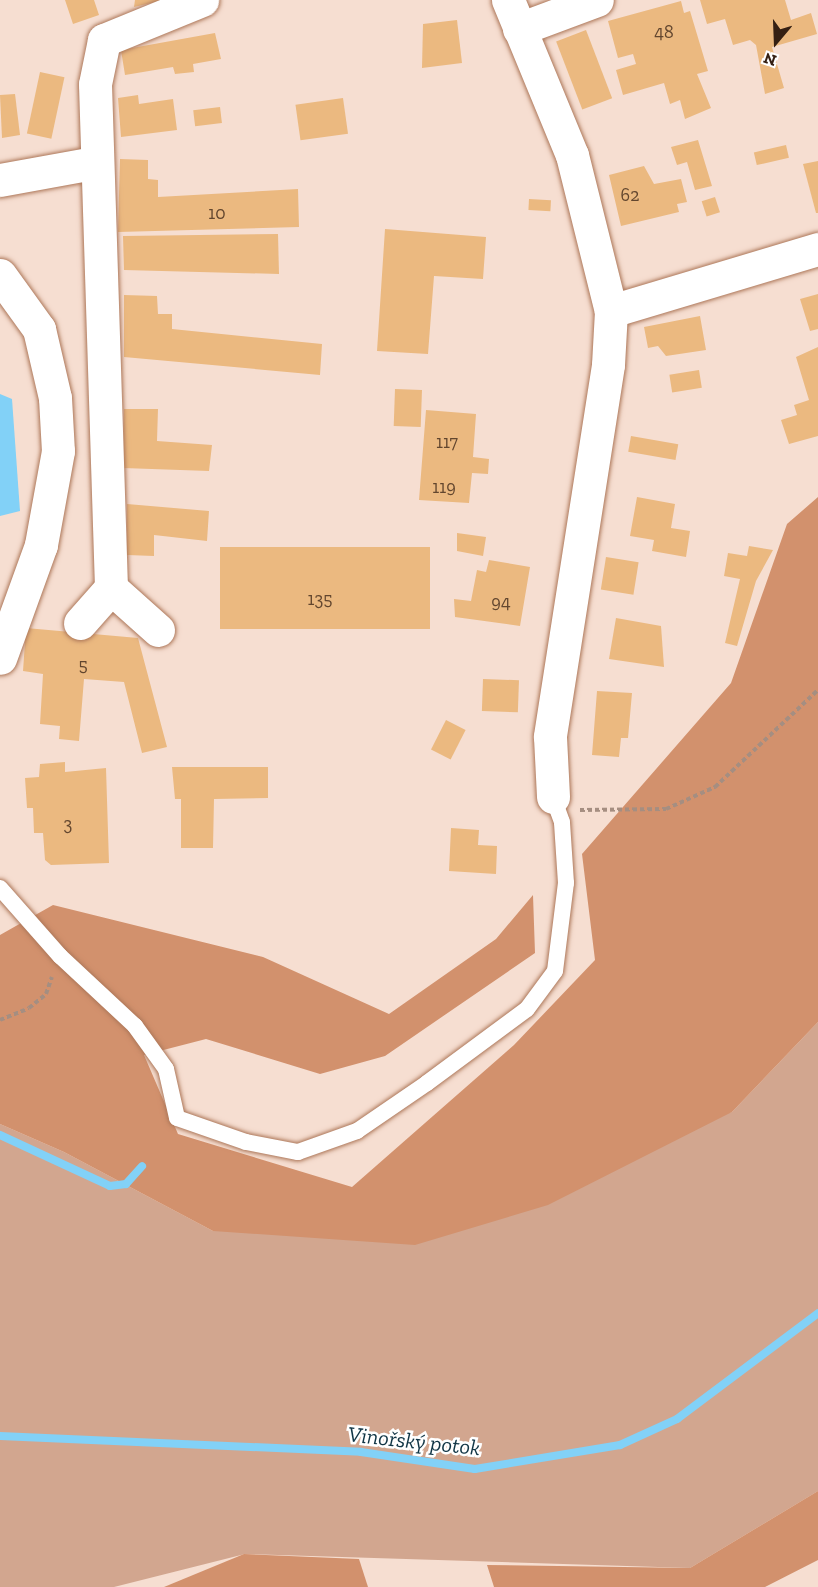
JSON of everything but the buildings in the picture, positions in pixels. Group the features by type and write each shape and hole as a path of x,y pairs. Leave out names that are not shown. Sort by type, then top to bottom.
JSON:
{"street":[{"path":"80,623 111,588 94,163 95,84 104,40 202,0"},
{"path":"556,803 550,737 608,365 611,311 572,155 513,15 597,0"},
{"path":"0,180 94,163"},
{"path":"611,311 818,249"},
{"path":"0,274 39,329 55,398 57,451 41,545 0,658"},
{"path":"111,588 158,630"}],"lane":[{"path":"0,888 60,956 135,1026 166,1069 177,1118 246,1142 298,1152 357,1131 527,1009 555,971 566,883 556,803"}],"path":[{"path":"556,803 666,809 715,787 818,690"},
{"path":"0,1020 46,994 60,956"}],"shaded area":[{"path":"818,497 818,1022 732,1112 548,1205 415,1245 213,1231 64,1152 0,1124 0,935 53,905 263,957 389,1014 496,939 533,895 535,953 385,1056 320,1074 206,1039 144,1055 178,1134 352,1187 514,1045 595,960 582,854 731,683 787,524"},
{"path":"818,1022 818,1491 690,1568 245,1554 114,1587 0,1587 0,1124 64,1152 213,1231 732,1112"},
{"path":"818,1491 818,1560 765,1587 494,1587 487,1565 690,1568"},
{"path":"244,1554 359,1559 368,1587 164,1587"}],"water":[{"path":"0,394 12,399 20,511 0,516"}],"waterway":[{"path":"0,1135 110,1186 126,1184 142,1166"},
{"name":"Vinořský potok","path":"0,1436 361,1452 475,1469 620,1445 677,1419 818,1313"}]}
